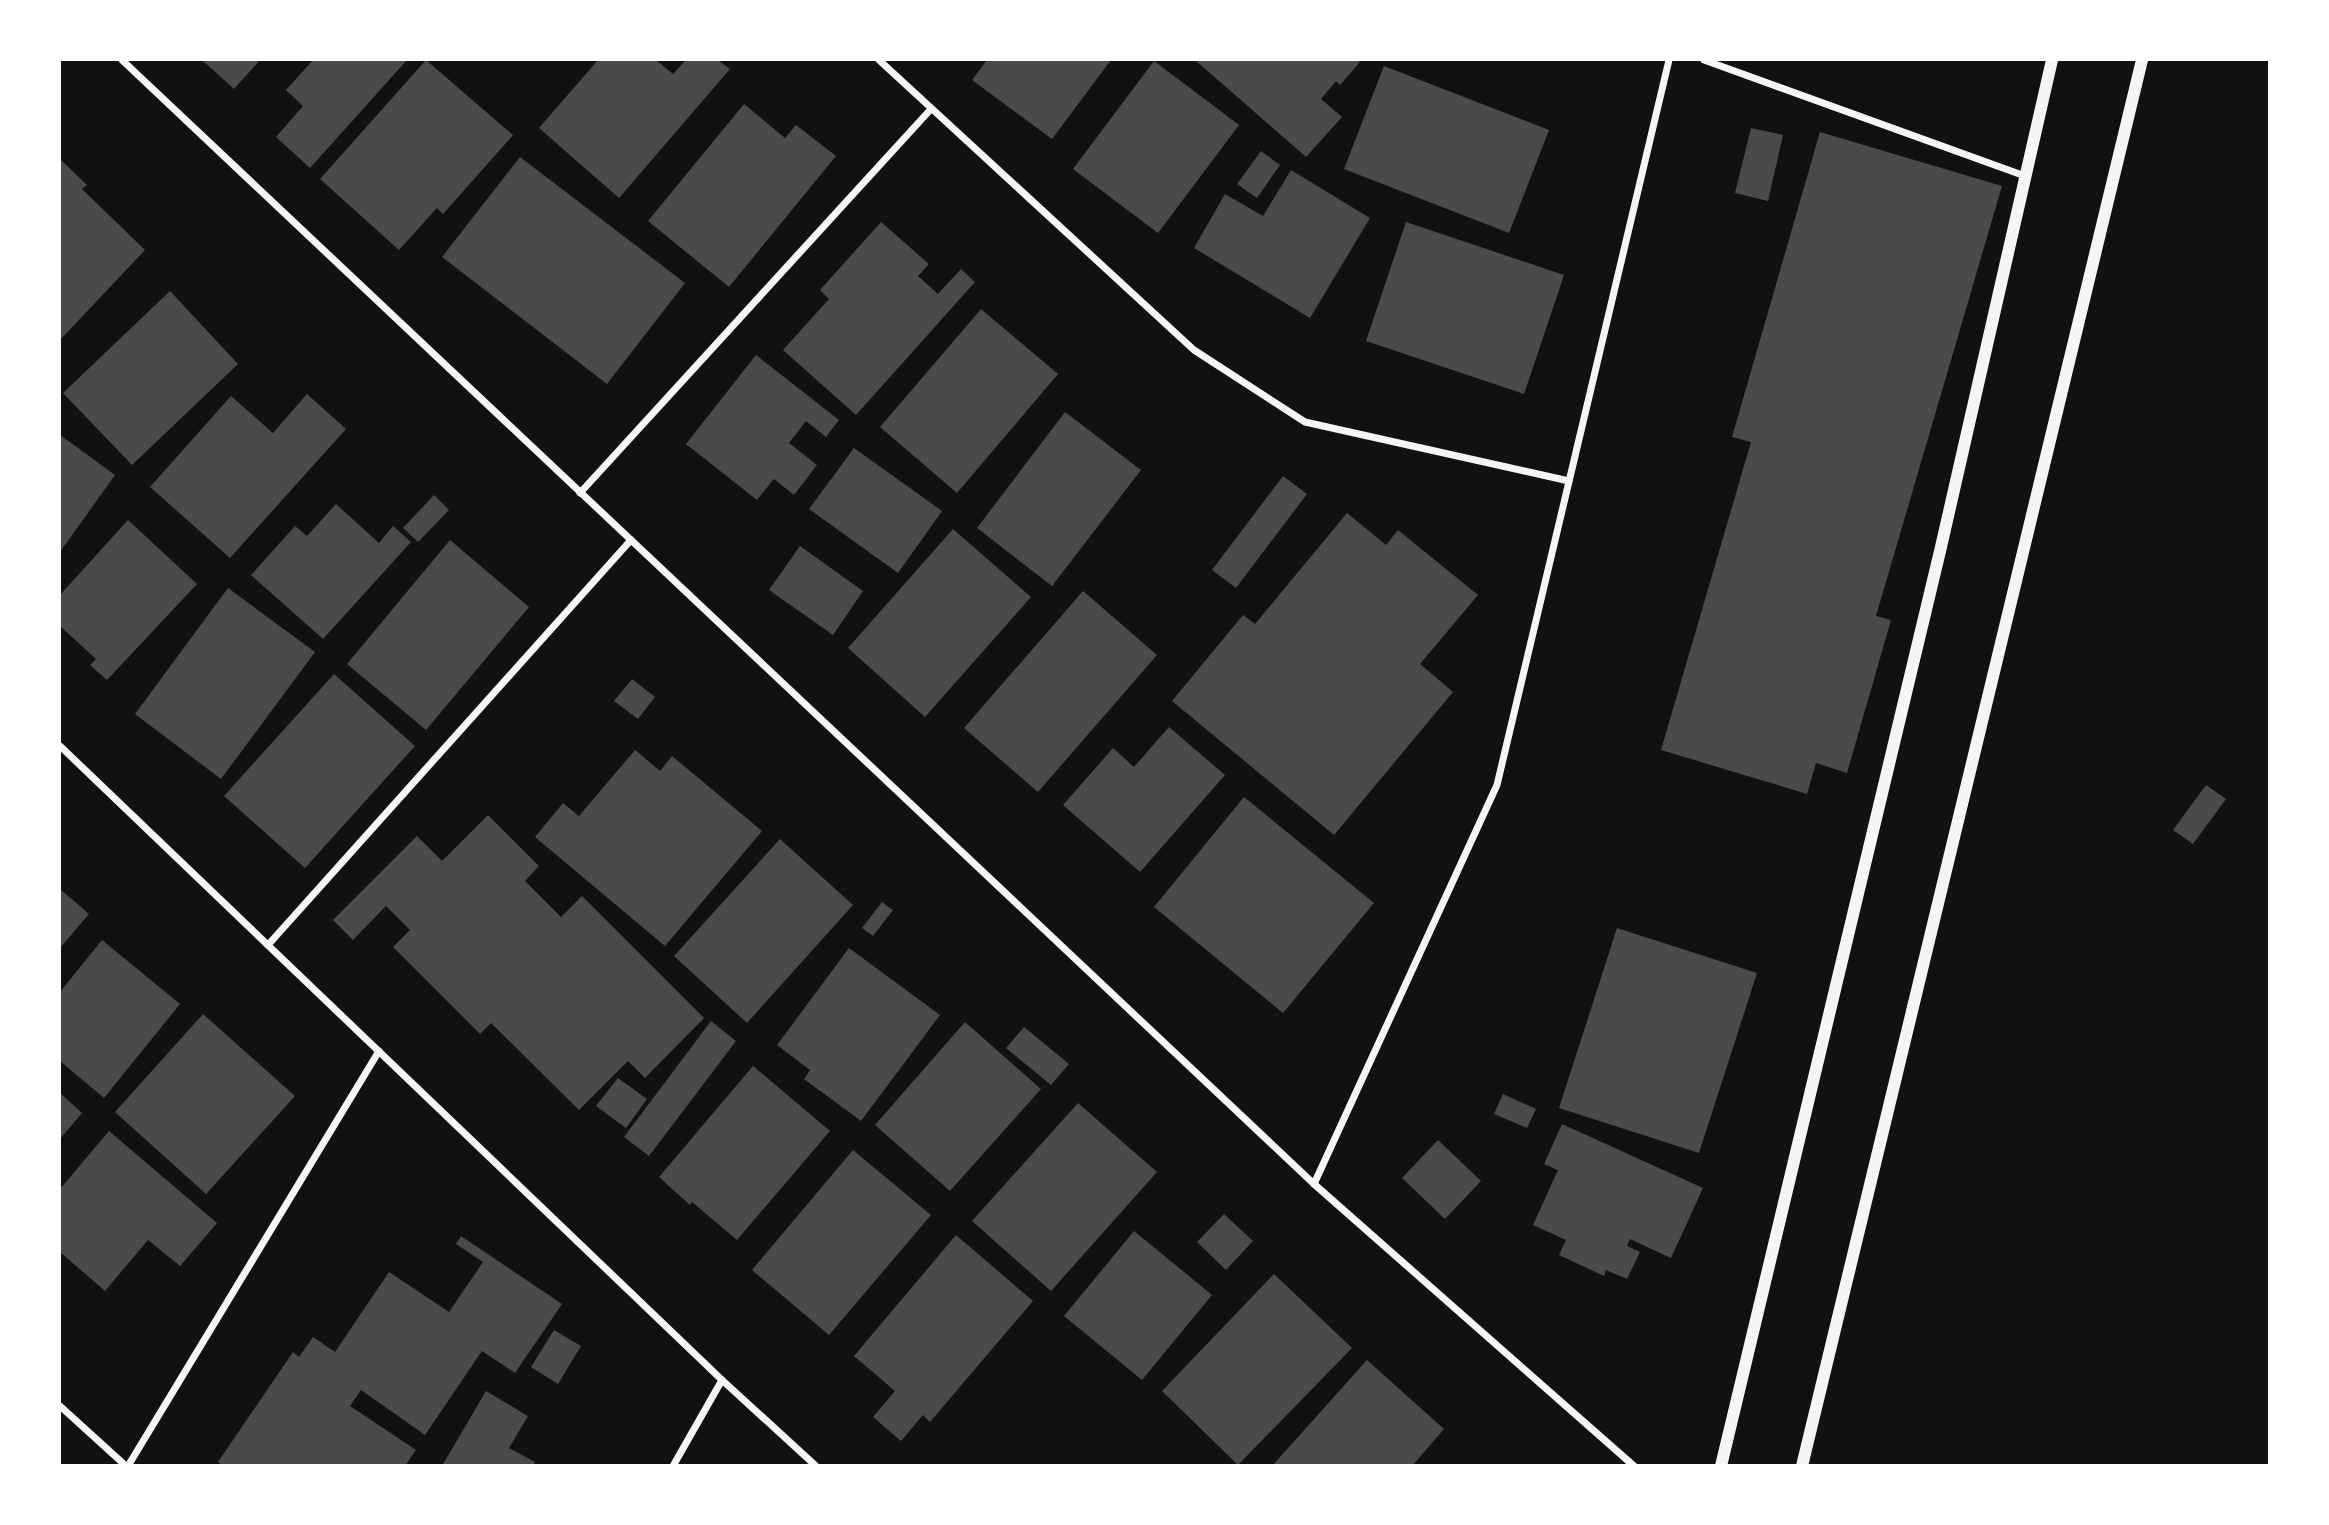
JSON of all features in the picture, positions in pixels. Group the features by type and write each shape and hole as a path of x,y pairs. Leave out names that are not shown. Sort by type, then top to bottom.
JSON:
{"street":[{"path":"122,60 1314,1184 1634,1465"},
{"path":"879,60 1194,350 1306,422 1569,481"},
{"path":"1314,1184 1497,785 1669,60"},
{"path":"1703,60 2025,176"},
{"path":"1721,1465 1941,547 2052,60"},
{"path":"1802,1465 2142,60"},
{"path":"580,492 931,109"},
{"path":"268,945 631,540"},
{"path":"60,746 722,1380 816,1465"},
{"path":"60,1406 127,1465 379,1052"},
{"path":"673,1465 722,1380"}],"building":[{"path":"202,60 260,60 234,89"},
{"path":"313,60 407,60 310,168 276,137 303,106 286,90"},
{"path":"426,60 513,135 443,214 437,208 399,250 320,179"},
{"path":"598,60 656,60 673,74 686,60 718,60 730,69 619,198 539,128"},
{"path":"987,60 1111,60 1052,139 972,80"},
{"path":"1195,60 1360,62 1340,85 1336,81 1321,99 1342,117 1306,157"},
{"path":"1154,61 1239,125 1158,233 1073,169"},
{"path":"1384,66 1549,130 1509,233 1344,169"},
{"path":"744,104 785,138 796,125 836,156 729,287 648,221"},
{"path":"1751,128 1783,135 1768,201 1735,193"},
{"path":"1820,132 2002,186 1876,616 1891,620 1847,773 1816,763 1807,794 1661,750 1751,442 1732,437"},
{"path":"1261,151 1280,165 1257,198 1237,184"},
{"path":"520,157 685,283 607,384 442,257"},
{"path":"60,159 87,185 82,189 145,250 60,340"},
{"path":"1291,170 1370,218 1310,318 1194,248 1225,194 1263,216"},
{"path":"881,222 929,264 918,276 938,294 961,269 975,282 856,415 783,350 829,299 820,290"},
{"path":"1406,222 1564,275 1524,394 1366,341"},
{"path":"170,291 238,364 132,465 63,393"},
{"path":"981,309 1058,374 957,493 880,427"},
{"path":"756,355 839,420 826,437 806,421 789,443 817,465 794,495 774,479 757,500 686,444"},
{"path":"307,394 346,429 230,558 150,487 231,396 273,433"},
{"path":"1065,412 1141,470 1052,586 977,528"},
{"path":"60,435 115,475 60,552"},
{"path":"854,448 942,511 898,573 809,509"},
{"path":"1283,476 1307,494 1236,588 1212,570"},
{"path":"434,495 449,510 418,542 403,528"},
{"path":"336,504 379,543 393,526 411,542 323,639 251,575 295,526 307,536"},
{"path":"1347,513 1386,545 1398,530 1478,595 1420,664 1453,692 1334,835 1172,701 1243,615 1255,624"},
{"path":"128,520 197,584 107,680 90,665 96,659 60,626 60,595"},
{"path":"953,529 1031,597 925,717 848,648"},
{"path":"450,540 529,607 426,730 347,664"},
{"path":"800,546 863,591 833,635 769,590"},
{"path":"228,588 315,652 221,779 135,714"},
{"path":"1083,591 1157,655 1038,792 964,728"},
{"path":"334,674 415,746 305,868 224,796"},
{"path":"632,679 655,697 638,719 614,701"},
{"path":"1169,727 1225,775 1140,872 1063,805 1113,748 1134,767"},
{"path":"635,750 660,771 672,756 762,831 665,946 535,837 563,803 579,816"},
{"path":"2206,785 2226,799 2193,844 2173,830"},
{"path":"1244,797 1374,903 1283,1013 1154,907"},
{"path":"488,815 539,866 525,881 561,917 582,896 704,1018 645,1078 628,1061 579,1110 491,1023 480,1034 393,947 410,930 386,906 353,940 333,920 417,836 442,861"},
{"path":"780,839 853,905 747,1023 674,956"},
{"path":"60,889 89,914 60,948"},
{"path":"882,902 893,910 873,936 862,928"},
{"path":"1617,928 1757,973 1699,1153 1559,1108"},
{"path":"102,940 180,1004 104,1098 60,1061 60,992"},
{"path":"849,948 940,1015 861,1121 804,1079 810,1070 777,1045"},
{"path":"203,1014 295,1096 206,1194 115,1112"},
{"path":"711,1021 736,1041 649,1156 624,1137"},
{"path":"965,1022 1041,1089 950,1191 875,1125"},
{"path":"1024,1027 1069,1064 1051,1085 1006,1048"},
{"path":"753,1066 830,1131 737,1240 692,1202 690,1205 659,1177"},
{"path":"618,1078 647,1099 626,1128 596,1106"},
{"path":"60,1093 82,1113 60,1139"},
{"path":"1503,1094 1536,1109 1527,1128 1494,1114"},
{"path":"1078,1103 1157,1172 1051,1291 972,1221"},
{"path":"1562,1124 1703,1188 1671,1258 1630,1239 1627,1246 1640,1252 1627,1279 1606,1270 1604,1276 1559,1255 1566,1240 1533,1225 1558,1170 1544,1164"},
{"path":"109,1131 217,1223 180,1266 148,1240 105,1291 60,1252 60,1189"},
{"path":"1438,1140 1481,1181 1445,1219 1402,1178"},
{"path":"853,1150 931,1215 829,1335 752,1270"},
{"path":"1224,1214 1253,1241 1226,1270 1197,1242"},
{"path":"1134,1231 1212,1295 1142,1380 1064,1316"},
{"path":"956,1235 1033,1301 930,1422 923,1415 901,1441 873,1417 895,1391 854,1356"},
{"path":"461,1236 562,1304 515,1373 482,1351 425,1435 361,1390 350,1406 416,1450 405,1466 223,1466 218,1462 293,1352 299,1357 313,1337 335,1352 389,1272 449,1312 483,1262 456,1244"},
{"path":"1274,1274 1352,1348 1238,1465 1162,1391"},
{"path":"554,1330 581,1346 558,1384 531,1367"},
{"path":"1367,1360 1444,1429 1412,1466 1272,1466"},
{"path":"486,1391 528,1416 509,1448 535,1462 533,1466 442,1466"}]}
